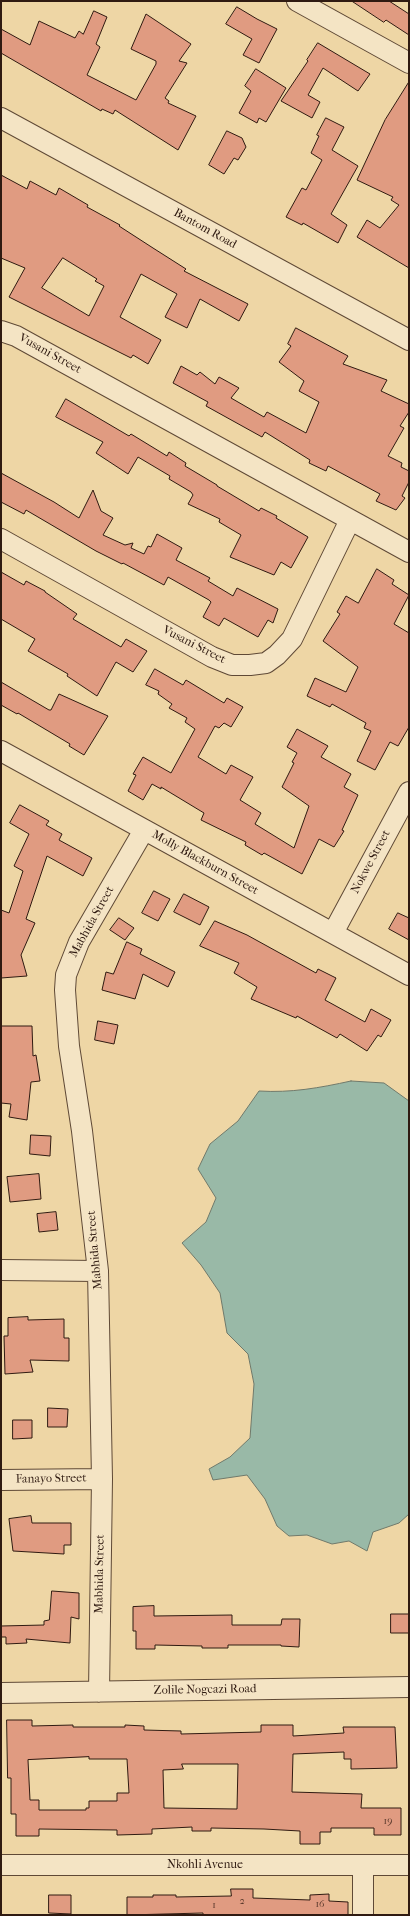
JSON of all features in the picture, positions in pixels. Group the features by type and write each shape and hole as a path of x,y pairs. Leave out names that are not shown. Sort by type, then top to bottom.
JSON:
{"street":[{"path":"297,1 409,62"},
{"name":"Bantom Road","path":"1,118 409,340"},
{"name":"Vusani Street","path":"1,331 16,336 409,552"},
{"name":"Vusani Street","path":"1,539 212,657 232,665 250,665 266,663 277,656 292,639 350,520"},
{"name":"Molly Blackburn Street","path":"1,751 409,975"},
{"name":"Nokwe Street","path":"333,933 409,792"},
{"name":"Mabhida Street","path":"99,1692 102,1478 98,1270 82,1131 69,1046 65,983 71,959 79,942 144,830"},
{"path":"1,1270 98,1270"},
{"name":"Fanayo Street","path":"1,1480 102,1478"},
{"name":"Zolile Nogcazi Road","path":"1,1692 409,1688"},
{"name":"Nkohli Avenue","path":"1,1865 409,1864"},
{"path":"363,1865 363,1915"}],"shaded area":[{"path":"351,1081 384,1083 409,1101 409,1514 399,1523 373,1532 367,1551 349,1541 332,1544 307,1535 289,1536 277,1526 265,1499 247,1475 213,1480 209,1469 230,1457 250,1438 254,1384 248,1354 227,1333 220,1293 201,1265 182,1243 206,1222 216,1198 198,1169 210,1144 238,1121 259,1091 305,1089"}],"building":[{"path":"352,1 389,1 409,14 409,35 386,20 384,22"},
{"path":"237,7 277,29 259,63 243,55 252,39 226,24"},
{"path":"94,11 107,17 96,44 100,47 87,75 136,100 156,64 156,61 131,49 146,14 191,44 179,61 187,63 165,98 169,101 168,103 196,116 178,150 115,110 113,114 102,109 101,111 1,53 1,29 30,45 39,21 75,38 79,31 83,34"},
{"path":"318,43 370,74 358,91 323,68 308,95 320,102 312,118 281,101 308,61 307,60"},
{"path":"256,69 286,88 266,122 259,118 257,123 239,113 251,91 245,86"},
{"path":"409,82 409,268 357,237 367,220 380,228 399,205 391,200 393,197 357,180 385,120"},
{"path":"326,118 344,127 332,150 358,166 331,214 347,225 338,243 303,223 302,225 286,217 302,188 306,190 322,160 311,153 319,136 317,135"},
{"path":"227,131 242,138 246,147 238,160 234,158 224,174 209,165"},
{"path":"1,175 27,189 30,181 56,195 59,188 88,205 87,207 120,225 119,226 186,269 184,271 248,304 239,321 200,299 187,328 165,317 177,294 141,274 120,317 161,340 148,364 133,355 131,358 9,297 25,268 1,258","holes":["63,258 97,279 95,281 104,286 89,316 42,288"]},
{"path":"296,328 348,356 343,364 387,380 381,391 409,404 409,412 400,426 404,428 388,456 402,463 401,467 409,471 409,482 402,496 405,498 396,510 376,501 380,494 328,466 326,471 309,463 310,460 265,432 262,437 206,406 208,402 173,383 181,366 197,375 200,372 215,384 219,377 239,388 231,398 264,417 267,412 306,433 319,402 299,391 304,381 279,362 291,346 288,344"},
{"path":"66,399 129,436 131,434 167,456 169,452 186,463 185,466 217,486 259,511 261,508 277,516 276,518 308,537 291,568 281,562 274,575 230,557 241,535 219,522 220,519 188,504 193,495 191,492 169,479 170,476 138,457 128,474 96,453 103,442 56,417"},
{"path":"1,473 54,502 79,518 93,490 101,511 113,518 103,535 125,545 133,543 131,548 144,554 148,546 151,547 157,534 182,548 176,560 210,578 208,581 233,596 237,588 278,609 273,623 268,620 258,637 224,618 219,626 203,617 211,602 209,600 168,577 164,585 123,563 122,564 96,551 26,510 24,514 1,502"},
{"path":"377,569 394,580 392,584 409,595 394,624 409,633 409,727 398,746 390,742 375,770 357,761 371,731 364,728 366,723 332,704 330,707 307,696 315,678 346,692 358,667 323,641 340,614 337,612 346,596 358,603"},
{"path":"1,572 24,585 26,581 45,591 77,614 73,619 121,647 126,639 147,651 133,672 116,662 97,696 67,676 68,674 28,651 35,639 1,619"},
{"path":"155,669 183,685 186,680 224,703 227,698 243,707 231,727 224,723 219,728 215,726 198,757 226,774 231,765 253,777 240,800 261,813 255,824 294,848 309,806 282,787 294,763 292,762 297,753 287,747 297,729 328,746 321,757 351,774 344,787 358,795 342,830 344,831 334,847 319,839 302,874 264,853 262,855 245,845 246,842 201,820 204,813 161,787 161,789 152,784 143,800 128,791 136,775 133,774 143,757 171,773 195,729 185,722 187,718 169,708 172,704 158,694 159,691 146,685"},
{"path":"1,682 49,710 51,710 59,694 108,716 84,755 69,746 70,744 18,713 17,714 1,705"},
{"path":"20,805 49,821 46,825 62,834 59,840 92,858 83,876 47,856 26,919 35,923 21,955 27,976 1,978 1,910 9,913 23,871 14,866 29,834 10,823"},
{"path":"154,891 170,899 158,921 142,913"},
{"path":"184,894 209,907 200,925 174,912"},
{"path":"398,913 409,918 409,940 389,929"},
{"path":"119,918 134,928 125,940 110,930"},
{"path":"215,921 247,935 316,973 318,969 336,978 325,1000 365,1022 371,1009 391,1020 381,1037 378,1035 367,1051 340,1034 337,1038 297,1016 296,1018 251,999 257,987 234,973 239,963 200,946"},
{"path":"127,942 142,949 140,954 175,972 168,987 143,974 135,999 102,990 106,972 113,974"},
{"path":"98,1021 118,1025 114,1044 95,1040"},
{"path":"1,1026 32,1026 33,1056 36,1055 40,1081 31,1082 27,1120 9,1117 11,1104 1,1103"},
{"path":"31,1135 51,1136 50,1156 30,1154"},
{"path":"39,1174 41,1199 10,1202 7,1177"},
{"path":"56,1212 58,1230 39,1232 37,1214"},
{"path":"28,1317 28,1320 64,1319 64,1338 69,1338 69,1361 30,1360 33,1372 5,1374 4,1336 8,1336 8,1318"},
{"path":"48,1408 68,1409 67,1427 48,1427"},
{"path":"13,1420 32,1420 32,1438 13,1439"},
{"path":"31,1516 32,1523 71,1523 71,1545 64,1545 64,1554 13,1551 9,1519"},
{"path":"52,1591 79,1593 79,1619 71,1617 70,1643 26,1639 27,1643 6,1644 6,1637 1,1637 1,1626 44,1625 44,1621 49,1620"},
{"path":"154,1606 154,1616 232,1615 232,1625 281,1625 282,1619 300,1619 299,1647 281,1645 228,1645 228,1648 202,1648 202,1646 155,1645 155,1649 136,1649 136,1631 133,1631 133,1607"},
{"path":"391,1614 409,1614 409,1633 391,1633"},
{"path":"7,1720 32,1720 32,1726 144,1726 144,1730 181,1731 181,1734 261,1732 261,1725 293,1725 293,1736 344,1733 343,1727 395,1727 397,1768 351,1769 351,1759 344,1759 344,1752 293,1754 292,1792 362,1794 361,1808 401,1808 401,1835 374,1835 374,1828 331,1828 331,1832 320,1832 320,1844 300,1844 300,1831 211,1828 211,1831 192,1831 192,1827 152,1829 152,1834 117,1835 117,1830 39,1829 39,1836 16,1836 16,1814 11,1814 11,1778 8,1778","holes":["89,1757 89,1759 127,1759 129,1793 117,1793 117,1801 89,1801 89,1808 86,1808 86,1810 39,1810 39,1800 30,1800 28,1760","182,1764 238,1764 237,1809 164,1808 163,1770 183,1769"]},
{"path":"231,1889 253,1889 253,1898 310,1900 310,1895 329,1894 329,1901 348,1902 348,1915 203,1915 203,1913 127,1915 127,1897 153,1897 153,1895 176,1895 176,1897 231,1896"},
{"path":"49,1895 71,1895 71,1914 49,1913"}]}
